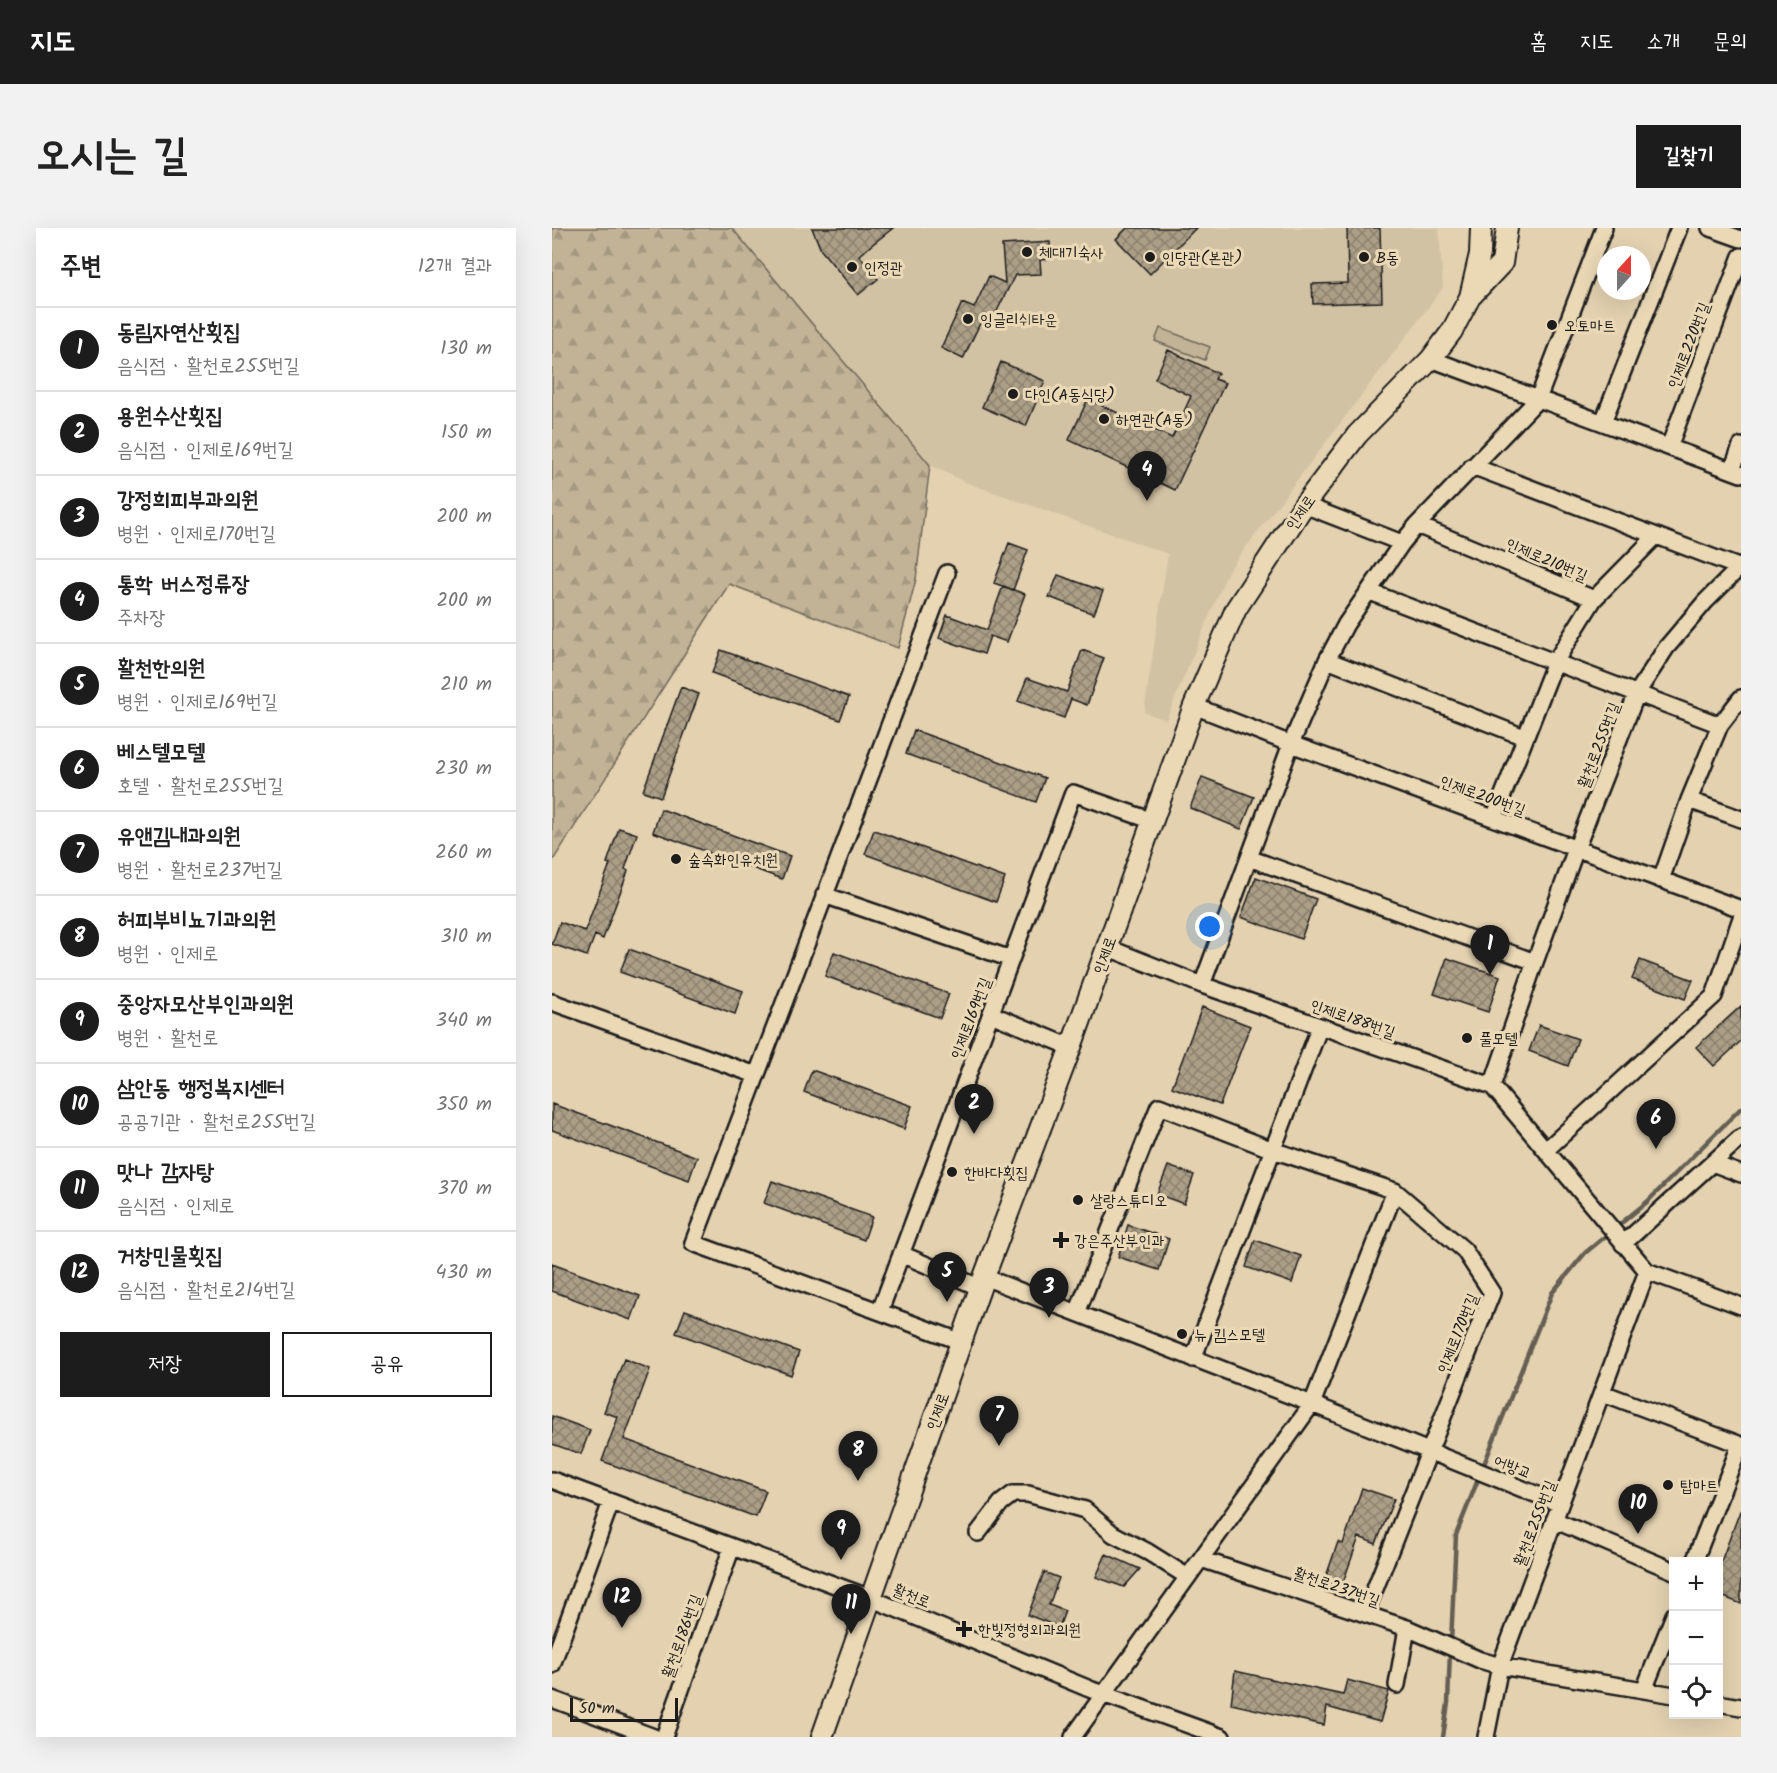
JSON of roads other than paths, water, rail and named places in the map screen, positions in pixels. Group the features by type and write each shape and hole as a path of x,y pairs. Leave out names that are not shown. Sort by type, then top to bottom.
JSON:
{"main road":[{"name":"인제로","path":"822,1737 982,1282 1071,1047 1194,706 1236,609 1304,505 1357,435 1431,359 1452,331 1470,297 1480,254 1481,228"},
{"path":"1470,297 1502,264 1507,228"}],"street":[{"path":"1202,985 1291,744 1327,660 1346,624 1417,525 1538,399 1604,228"},
{"path":"1603,422 1678,228"},
{"path":"1710,228 1741,239"},
{"name":"인제로220번길","path":"1669,447 1741,256"},
{"path":"1431,359 1736,472 1741,446"},
{"name":"활천로255번길","path":"1472,466 1741,567 1705,602 1666,648 1637,693 1576,849 1492,1086"},
{"path":"1304,505 1402,543"},
{"name":"인제로210번길","path":"1417,525 1594,599 1555,662 1494,818"},
{"path":"1594,599 1656,536"},
{"path":"947,573 693,1243 962,1342"},
{"path":"1370,592 1720,725"},
{"path":"1327,660 1524,737"},
{"path":"1662,880 1689,800 1720,725 1741,699"},
{"name":"인제로200번길","path":"1194,706 1291,744 1741,909"},
{"name":"인제로169번길","path":"880,1311 1074,793 1153,821"},
{"path":"1689,800 1741,819"},
{"path":"1250,858 1535,962"},
{"path":"824,895 1011,959"},
{"path":"1546,1150 1714,996 1741,918"},
{"name":"인제로188번길","path":"1106,947 1202,985 1492,1086"},
{"path":"552,1002 756,1075"},
{"path":"991,1014 1071,1047"},
{"path":"1193,1359 1320,1026"},
{"path":"1492,1086 1647,1271 1741,1306"},
{"name":"인제로170번길","path":"1077,1313 1159,1106 1274,1150 1395,1191 1464,1250 1492,1293 1430,1452"},
{"path":"1620,1240 1741,1137"},
{"path":"1712,1163 1741,1174"},
{"path":"1073,1737 1312,1404 1395,1191"},
{"path":"901,1254 1077,1313 1430,1452 1365,1614"},
{"name":"활천로255번길","path":"1486,1737 1500,1666 1647,1271"},
{"path":"1603,1392 1741,1445 1696,1557"},
{"name":"어방교","path":"1430,1452 1560,1504"},
{"name":"활천로","path":"552,1480 870,1598 1103,1694 1222,1737"},
{"path":"978,1533 1001,1503 1014,1494 1028,1494 1085,1510 1113,1534 1188,1577"},
{"path":"552,1665 611,1502"},
{"path":"1554,1520 1669,1569"},
{"name":"활천로186번길","path":"664,1737 732,1547"},
{"name":"활천로237번길","path":"1201,1559 1407,1628 1480,1660 1500,1666"},
{"path":"1397,1685 1407,1628"},
{"path":"1644,1690 1669,1628"},
{"path":"1500,1666 1669,1694"},
{"path":"552,1699 654,1737"},
{"path":"1723,1704 1741,1707"}],"waterway":[{"path":"1451,1643 1456,1535 1552,1293 1585,1253 1647,1202 1741,1108"},
{"path":"1443,1737 1448,1703 1450,1652"}],"place":[{"name":"체대기숙사","path":"1027,252"},
{"name":"인당관(본관)","path":"1150,257"},
{"name":"B동","path":"1364,257"},
{"name":"인정관","path":"852,267"},
{"name":"잉글리쉬타운","path":"968,319"},
{"name":"오토마트","path":"1552,325"},
{"name":"다인(A동식당)","path":"1013,394"},
{"name":"하연관(A동)","path":"1104,419"},
{"name":"통학 버스정류장","path":"1147,501"},
{"name":"숲속화인유치원","path":"676,859"},
{"name":"동림자연산횟집","path":"1490,975"},
{"name":"풀모텔","path":"1467,1038"},
{"name":"용원수산횟집","path":"974,1134"},
{"name":"베스텔모텔","path":"1656,1149"},
{"name":"한바다횟집","path":"952,1172"},
{"name":"살랑스튜디오","path":"1078,1200"},
{"name":"강은주산부인과","path":"1061,1240"},
{"name":"활천한의원","path":"947,1302"},
{"name":"강정희피부과의원","path":"1049,1318"},
{"name":"뉴 킴스모텔","path":"1182,1334"},
{"name":"유앤김내과의원","path":"999,1446"},
{"name":"허피부비뇨기과의원","path":"858,1481"},
{"name":"탑마트","path":"1668,1485"},
{"name":"삼안동 행정복지센터","path":"1638,1534"},
{"name":"중앙자모산부인과의원","path":"841,1560"},
{"name":"거창민물횟집","path":"622,1628"},
{"name":"한빛정형외과의원","path":"964,1629"},
{"name":"맛나 감자탕","path":"851,1634"}]}
